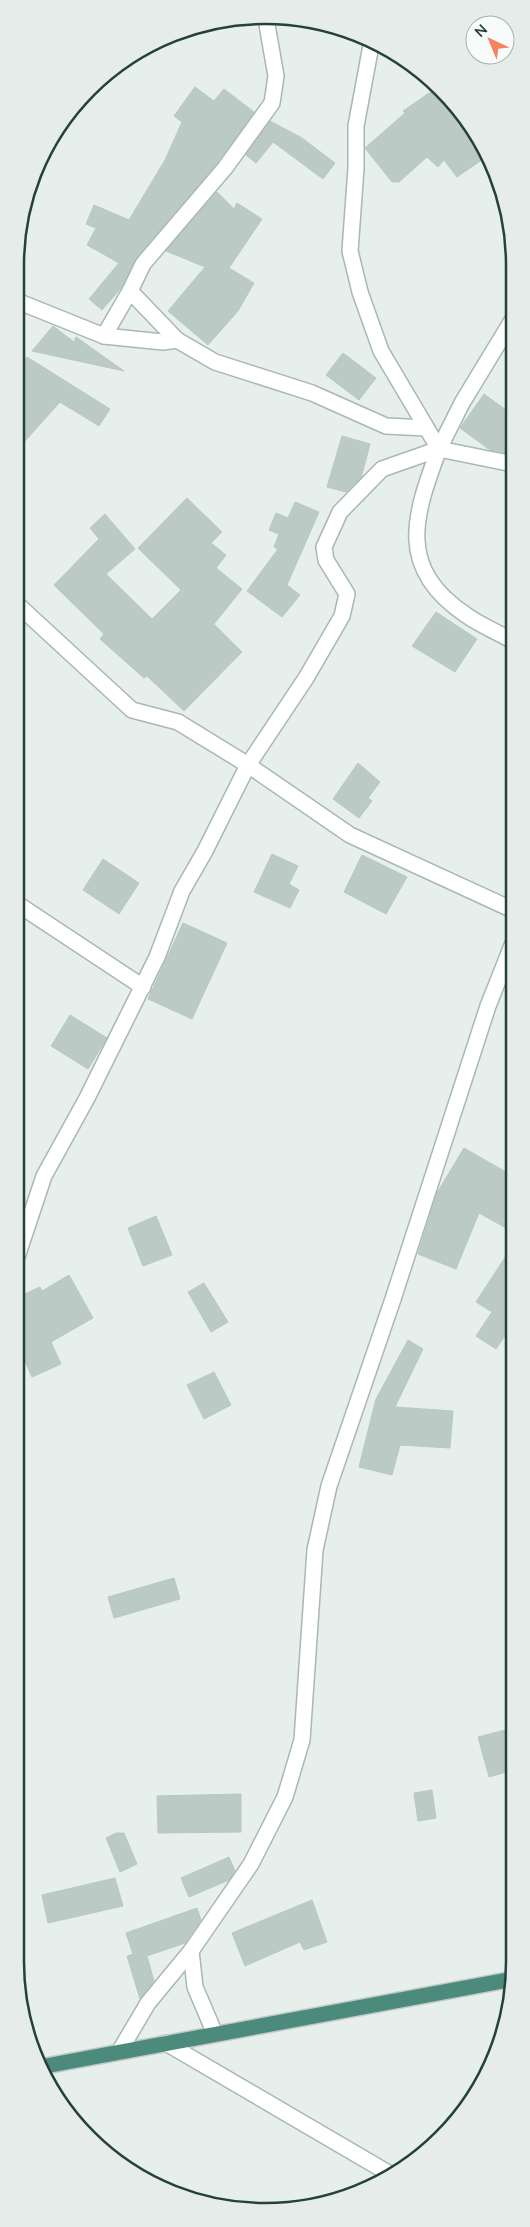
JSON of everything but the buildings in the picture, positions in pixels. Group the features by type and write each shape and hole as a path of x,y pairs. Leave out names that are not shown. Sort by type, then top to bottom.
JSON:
{"highway":[{"path":"47,2066 506,1980"}],"street":[{"path":"104,336 130,292 143,264 225,168 272,103 276,76 267,24"},
{"path":"370,48 356,126 356,168 350,251 360,292 381,351 440,450"},
{"path":"130,292 177,340 215,362 312,393 386,426 426,428"},
{"path":"24,304 104,336 163,342 177,340"},
{"path":"506,330 462,402 440,450 428,479 415,536 420,566 437,592 466,615 506,637"},
{"path":"24,1236 44,1176 87,1098 157,957 182,890 205,851 248,766 306,678 342,616 347,594 326,560 324,547 340,512 382,469 440,450 506,463"},
{"path":"24,610 132,710 178,722 248,766 350,835 506,907"},
{"path":"24,908 142,987"},
{"path":"119,2052 148,2003 192,1951 251,1864 285,1797 302,1740 315,1550 329,1486 393,1299 488,1006 506,968"},
{"path":"192,1951 195,1987 215,2034"},
{"path":"166,2043 385,2171"}]}
